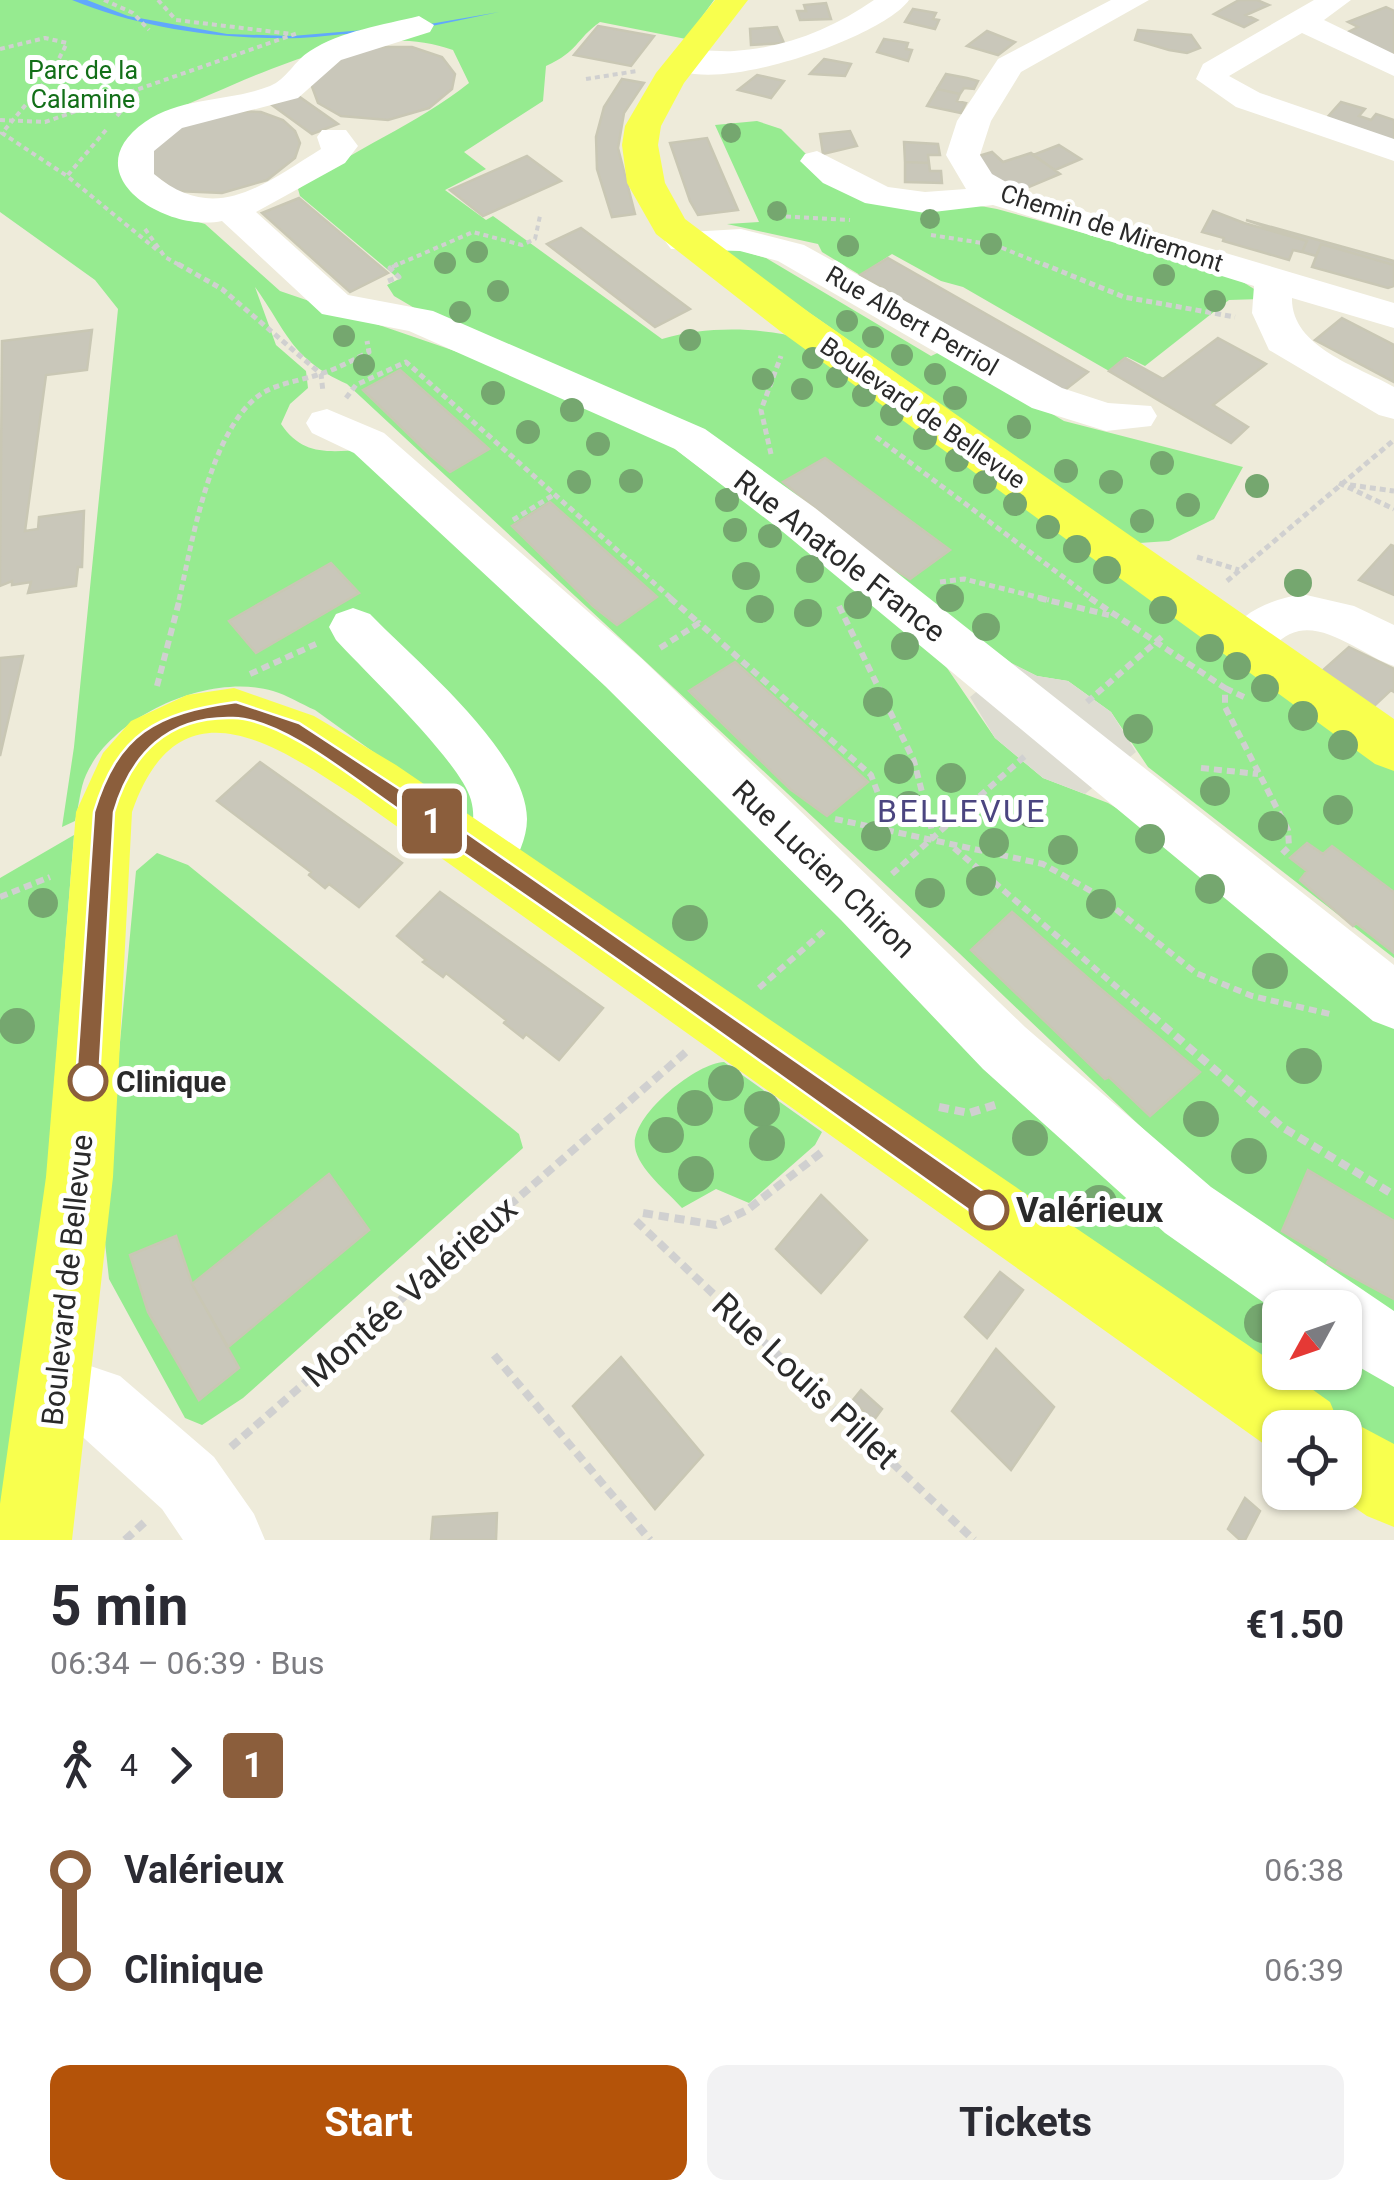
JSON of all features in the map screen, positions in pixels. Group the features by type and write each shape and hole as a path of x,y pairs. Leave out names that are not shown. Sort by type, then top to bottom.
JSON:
{"main road":[{"name":"Boulevard de Bellevue","path":"732,0 648,110 640,146 646,183 670,226 684,240 1394,748"},
{"name":"Boulevard de Bellevue","path":"33,1540 58,1390 80,1194 104,812 116,774 133,750 152,734 191,716 236,710 292,728 1278,1410"},
{"path":"1362,1468 1394,1490"}],"street":[{"path":"683,61 741,62 796,52 834,38 894,0"},
{"name":"Chemin de Miremont","path":"1134,0 1009,66 974,121 963,155 978,181 996,193 1273,296 1394,316"},
{"path":"1336,0 1214,71 1212,80 1248,100 1394,151"},
{"path":"1298,19 1394,66"},
{"path":"334,137 340,146 333,156 233,212 176,205 144,185 135,172 134,158 140,146 179,118 213,107 264,100 291,89 316,61 337,49 419,25"},
{"path":"817,161 856,189 884,198 960,199 996,193"},
{"name":"Rue Anatole France","path":"233,212 336,305 419,320 690,439 1394,1000"},
{"name":"Rue Albert Perriol","path":"684,240 740,240 791,252 1047,398 1106,417 1136,416"},
{"path":"1273,296 1283,342 1394,406"},
{"name":"Rue Lucien Chiron","path":"324,398 623,672 861,902 1004,1048 1174,1198 1304,1290"},
{"path":"1248,642 1276,620 1311,610 1394,647"},
{"path":"354,627 472,757 496,791 502,835 488,860"},
{"path":"1362,1330 1394,1352"},
{"path":"58,1390 95,1401 188,1484 228,1540"}],"path":[{"path":"104,0 133,12 149,30"},
{"path":"0,120 45,122 294,34 176,20 158,0"},
{"path":"0,49 46,38 66,42 50,76 2,133 67,176"},
{"path":"586,79 634,71"},
{"path":"764,219 788,215 858,221"},
{"path":"386,282 398,276 390,268 473,232 522,245 535,240 540,216"},
{"path":"922,234 995,246 1124,297 1172,309 1231,318 1273,296"},
{"path":"248,310 324,398"},
{"path":"324,398 370,352 368,343 356,332"},
{"path":"152,734 144,722 162,671 210,489 234,422 258,396 282,383 324,398 406,362 870,775 890,824"},
{"path":"876,437 1114,616 1225,688 1226,707 1280,811 1289,846 1252,889"},
{"path":"1253,558 1394,440"},
{"path":"1339,484 1394,491"},
{"path":"1339,484 1394,509"},
{"path":"883,590 964,579 1114,616"},
{"path":"1096,693 1198,606"},
{"path":"623,672 699,623"},
{"path":"894,873 1022,758"},
{"path":"1201,768 1258,774"},
{"path":"764,811 890,824 934,840 1042,864 1111,906 1182,963 1210,980 1302,1009 1339,1015"},
{"path":"950,844 1282,1127 1394,1195"},
{"path":"752,994 832,924"},
{"name":"Montée Valérieux","path":"125,1540 696,1044"},
{"path":"952,1113 991,1110 1010,1094"},
{"name":"Rue Louis Pillet","path":"858,1119 774,1191 716,1225 639,1217 974,1540"},
{"path":"494,1355 650,1540"}],"green space":[{"name":"Parc de la Calamine","path":"0,0 714,0 686,39 600,22 565,55 546,66 543,101 464,152 486,169 445,190 486,220 493,216 662,339 733,330 804,339 1394,762 1394,958 1148,767 1111,712 1068,681 1037,676 1011,663 711,437 428,316 394,296 387,285 399,279 300,196 298,189 428,112 469,83 453,50 418,42 346,46 273,68 171,111 162,211 205,224 280,291 481,360 662,439 898,618 945,665 995,738 1043,778 1108,803 1166,838 1394,1021 1394,1317 1362,1297 1362,1290 1352,1290 1259,1231 1162,1147 347,384 301,353 255,287 276,345 306,371 308,388 290,404 281,424 289,434 316,449 361,450 1262,1291 1262,1365 671,966 315,710 289,697 248,687 221,688 193,693 140,717 99,753 84,780 75,821 62,827 74,747 118,309 95,280 0,212"},
{"path":"757,121 781,129 831,179 997,209 1185,261 1238,279 1259,292 1261,299 1229,300 1145,366 1127,357 1109,371 963,287 941,281 892,254 860,275 822,252 818,244 727,224 759,222 715,125"},
{"path":"736,249 766,258 931,356 944,350 1064,421 1243,467 1214,519 1169,541 1139,543 721,251"},
{"path":"74,835 43,1226 0,1526 0,878"},
{"path":"157,853 188,865 519,1134 523,1148 243,1398 202,1425 185,1418 109,1279 103,1224 136,871"},
{"path":"724,1062 822,1132 815,1145 749,1203 716,1189 682,1208 642,1164 635,1147 636,1134 667,1093 698,1071"},
{"path":"1362,1342 1394,1363 1394,1454 1362,1432 1362,1410 1329,1410 1299,1390 1362,1390"}],"shaded area":[{"path":"1011,663 1037,676 1068,681 1111,712 1136,752 1085,794 1043,778 995,738 970,697"}],"water":[{"path":"72,0 87,0 128,16 227,34 292,36 424,25 499,12 384,36 271,38 213,35 155,25"}],"building":[{"path":"1239,0 1269,5 1246,15 1257,20 1244,27 1214,14"},
{"path":"826,3 831,19 800,20 797,11 806,11 804,5"},
{"path":"1386,7 1394,11 1394,57 1346,33 1358,27 1348,22"},
{"path":"913,9 936,13 933,19 939,20 935,29 905,22"},
{"path":"598,26 654,36 631,66 574,55"},
{"path":"777,27 784,43 751,45 750,29"},
{"path":"1138,30 1191,35 1200,48 1187,53 1169,50 1135,40"},
{"path":"987,31 1015,42 998,55 967,46"},
{"path":"884,39 908,43 906,49 912,50 908,61 877,52"},
{"path":"374,47 412,47 442,57 455,74 452,89 429,108 388,120 341,116 318,103 311,84 347,54"},
{"path":"824,59 851,64 845,76 810,74"},
{"path":"946,74 978,81 974,89 964,88 960,94 937,89"},
{"path":"757,75 784,81 771,98 738,90"},
{"path":"622,79 644,83 624,113 618,148 635,214 612,217 597,169 596,137 604,107"},
{"path":"937,89 960,94 957,101 966,103 961,113 927,106"},
{"path":"297,95 338,124 312,134 272,105"},
{"path":"1341,102 1365,109 1359,116 1371,120 1376,114 1394,120 1394,145 1324,121"},
{"path":"223,111 261,112 283,120 295,131 300,143 295,158 267,180 222,193 176,191 145,169 159,135"},
{"path":"850,131 857,146 823,154 820,134"},
{"path":"707,138 738,210 698,215 690,201 670,143"},
{"path":"904,142 938,144 940,155 928,155 929,163 905,162"},
{"path":"1059,145 1081,159 1055,170 1033,155"},
{"path":"992,152 1003,162 1031,153 1060,174 1012,194 980,169 975,157"},
{"path":"527,156 561,181 483,216 450,190"},
{"path":"905,162 929,163 930,171 941,171 942,183 905,182"},
{"path":"299,198 388,273 350,292 262,213"},
{"path":"1213,211 1307,241 1302,252 1293,250 1289,260 1223,241 1224,238 1202,232"},
{"path":"1246,220 1394,261 1394,265 1321,244 1316,256 1302,252 1307,241"},
{"path":"581,228 690,309 655,327 547,244"},
{"path":"1321,244 1394,265 1394,286 1388,288 1312,267"},
{"path":"888,258 1088,372 1061,393 860,275"},
{"path":"1342,318 1394,345 1394,382 1315,340"},
{"path":"92,330 87,370 46,375 25,531 38,529 39,517 84,511 82,567 78,567 76,586 28,593 31,582 12,585 12,581 0,586 2,341"},
{"path":"1218,338 1266,364 1213,405 1248,427 1231,443 1109,371 1125,358 1163,379"},
{"path":"400,370 489,449 450,472 430,455 363,390"},
{"path":"825,458 950,550 910,579 876,558 783,482"},
{"path":"550,502 657,597 617,625 593,606 512,526"},
{"path":"1394,546 1394,595 1359,580"},
{"path":"331,563 359,593 256,653 229,621"},
{"path":"1349,647 1394,669 1394,692 1391,690 1371,709 1320,673"},
{"path":"23,656 0,756 0,658"},
{"path":"735,662 868,782 827,816 790,789 689,691"},
{"path":"260,762 402,863 359,907 329,884 325,888 309,875 311,872 217,801"},
{"path":"1307,843 1323,854 1332,846 1394,892 1394,953 1356,923 1353,926 1300,880 1307,871 1290,858"},
{"path":"440,892 603,1008 559,1060 526,1034 523,1038 446,973 443,977 423,962 426,960 397,936"},
{"path":"1012,912 1200,1072 1150,1116 1109,1077 1105,1079 971,950"},
{"path":"1308,1170 1394,1221 1394,1299 1327,1263 1329,1259 1282,1231"},
{"path":"329,1174 369,1230 228,1347 192,1284"},
{"path":"821,1195 867,1240 821,1293 776,1249"},
{"path":"176,1236 192,1284 239,1368 199,1400 148,1312 130,1255"},
{"path":"1000,1272 1023,1290 987,1338 965,1317"},
{"path":"996,1349 1054,1407 1011,1470 952,1411"},
{"path":"621,1357 703,1455 655,1509 573,1406"},
{"path":"861,1390 882,1409 874,1420 852,1401"},
{"path":"1245,1498 1260,1511 1245,1540 1240,1540 1228,1529"},
{"path":"497,1513 496,1540 431,1540 433,1517"}],"bus line":[{"name":"1","path":"88,1081 104,812 116,774 133,750 152,734 191,716 236,710 292,728 460,839 989,1210"}],"place":[{"name":"Clinique","path":"88,1081"},
{"name":"Valérieux","path":"989,1210"}],"district":[{"name":"BELLEVUE","path":"962,811"}]}
